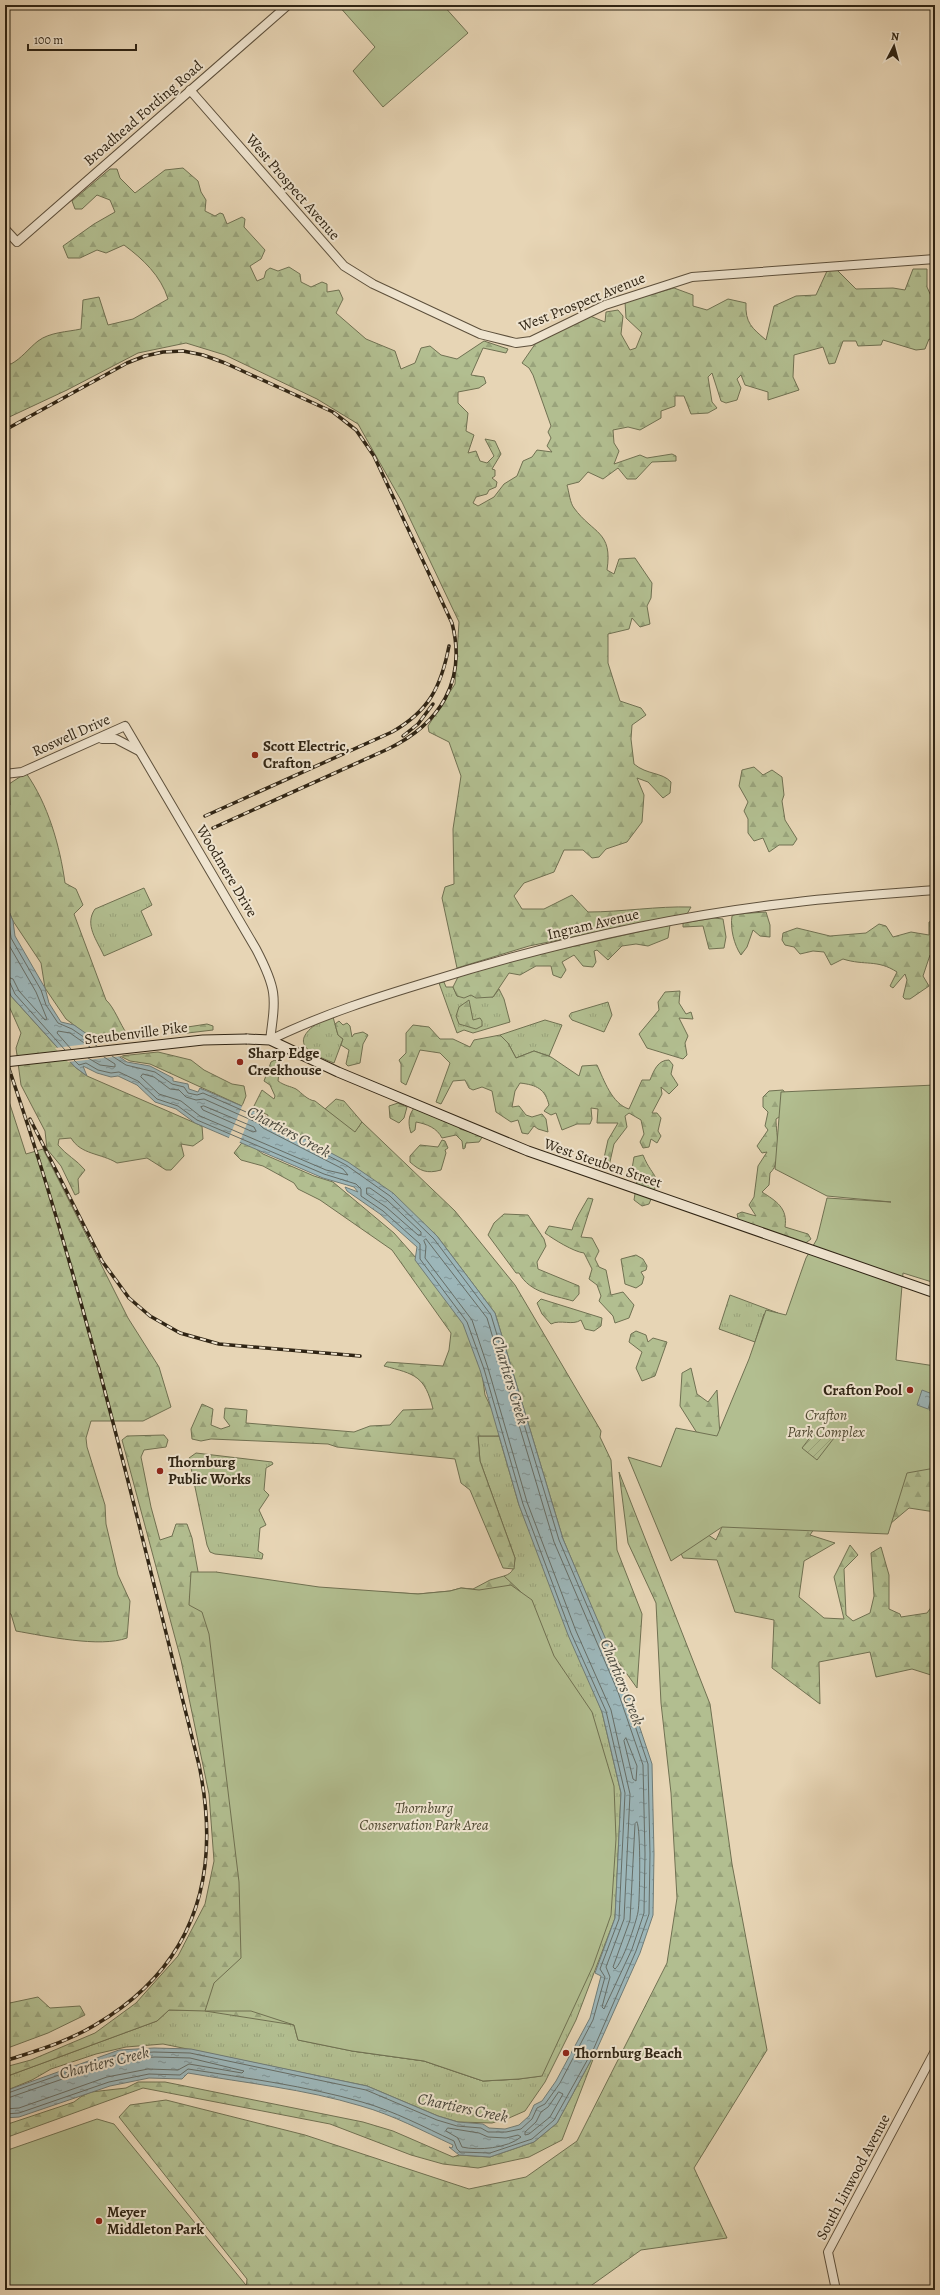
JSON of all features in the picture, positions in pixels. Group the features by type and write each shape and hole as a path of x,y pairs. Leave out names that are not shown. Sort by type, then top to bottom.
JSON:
{"main road":[{"name":"Steubenville Pike","path":"5,1062 203,1040 247,1038 270,1040"},
{"name":"West Steuben Street","path":"270,1040 338,1072 528,1151 935,1293"}],"street":[{"name":"Broadhead Fording Road","path":"5,229 17,242 288,5"},
{"name":"West Prospect Avenue","path":"190,90 344,266 372,284 410,302 480,334 506,342 523,343 531,341 605,305 692,277 935,258"},
{"name":"Roswell Drive","path":"5,774 22,772 125,726"},
{"name":"Woodmere Drive","path":"125,726 256,949 269,974 275,998 270,1040"},
{"path":"93,740 116,739 141,753"},
{"name":"Ingram Avenue","path":"270,1040 324,1015 405,988 494,962 609,933 780,904 935,890"},
{"name":"South Linwood Avenue","path":"836,2290 828,2252 935,2051"}],"green space":[{"path":"338,5 443,5 468,33 383,107 353,71 375,47"},
{"path":"183,168 198,181 201,192 206,200 205,211 215,216 220,213 223,214 227,224 242,217 245,219 244,227 265,250 261,259 250,266 257,281 264,278 266,271 270,268 278,271 289,267 300,274 301,282 311,287 322,282 327,284 327,292 339,290 343,299 336,313 366,339 395,351 401,369 415,363 421,348 430,346 441,355 457,359 484,341 508,349 506,353 483,348 471,375 484,377 486,383 479,388 458,392 458,403 468,413 466,431 474,435 468,453 476,451 480,461 487,463 494,456 485,439 495,441 501,454 492,469 495,470 495,476 492,478 497,482 496,487 489,490 487,494 476,497 473,503 478,506 494,497 504,484 517,476 523,461 532,457 537,450 552,452 547,446 551,438 548,432 551,426 533,375 529,368 522,363 540,337 590,316 605,322 606,312 618,310 623,316 621,334 630,350 636,348 642,333 626,318 625,302 674,288 693,295 693,306 707,310 728,299 746,303 747,316 750,324 766,340 774,306 796,296 816,295 827,271 836,269 856,289 893,288 905,290 913,269 927,269 927,287 935,305 935,341 929,339 925,349 916,350 883,340 881,345 858,346 856,341 843,341 835,363 829,364 823,347 794,355 793,377 799,390 768,400 768,392 745,385 741,375 737,379 741,388 737,400 726,403 721,401 712,373 708,377 712,402 717,408 708,413 691,414 684,396 675,396 675,406 661,411 661,418 640,430 628,427 613,430 614,443 619,451 614,464 640,455 647,458 672,454 676,456 676,461 652,462 636,479 627,479 618,468 603,479 588,472 579,482 567,485 574,508 604,540 608,557 607,570 614,574 619,559 635,558 652,583 651,598 647,606 650,624 640,627 632,618 629,629 608,634 608,663 620,701 641,708 646,715 632,725 631,739 634,764 639,768 659,775 671,782 670,793 663,798 648,782 637,778 644,795 642,822 627,842 606,849 599,857 592,858 583,850 564,850 554,872 524,883 514,896 522,909 544,909 572,895 588,912 665,907 691,907 687,914 529,946 457,968 442,898 445,887 454,884 453,829 461,776 449,742 429,732 428,726 455,684 459,622 402,502 358,424 317,399 225,355 186,343 138,353 67,390 5,419 5,362 11,364 15,362 43,338 81,329 83,300 99,297 108,325 133,319 168,299 156,275 138,256 124,245 106,253 97,250 80,258 68,258 63,246 94,224 115,212 110,200 97,195 82,209 75,209 72,201 110,169 117,169 120,178 135,193 165,170"},
{"path":"754,767 763,775 772,770 782,777 784,795 782,801 785,820 797,839 793,845 779,845 769,852 763,838 754,841 748,833 748,819 744,811 748,802 739,786 742,770"},
{"path":"26,773 41,798 52,826 60,855 65,883 76,889 83,905 74,914 106,1000 112,1007 127,1034 143,1029 146,1038 126,1040 113,1032 105,1037 87,1035 66,1019 45,988 41,963 13,921 5,902 5,807 10,805 9,784"},
{"path":"144,888 152,905 141,911 152,935 104,956 91,927 92,915 95,909"},
{"path":"766,912 770,925 770,937 760,936 753,930 747,947 741,955 733,936 732,916 736,914"},
{"path":"714,918 723,919 726,937 724,948 709,949 703,926 683,927 683,923"},
{"path":"935,920 935,955 930,955 923,976 929,986 910,999 905,999 903,997 907,980 905,974 893,988 890,986 897,972 890,968 883,965 843,959 831,965 824,952 813,951 800,954 794,947 785,945 782,940 783,933 797,928 830,936 866,933 879,924 886,926 893,937 911,932 929,935 929,922"},
{"path":"670,925 668,938 648,946 636,944 622,946 608,960 597,950 594,951 596,962 593,967 583,966 574,955 562,962 566,970 561,978 553,975 551,966 536,966 520,975 509,973 493,997 476,998 471,995 464,998 457,996 453,987 458,977 472,971 516,959"},
{"path":"5,981 11,996 75,1067 87,1076 202,1126 203,1139 193,1146 181,1144 184,1156 171,1170 166,1170 147,1158 117,1163 80,1148 71,1138 59,1139 58,1145 85,1170 78,1179 79,1193 75,1195 61,1166 47,1149 45,1131 21,1085 16,1048 21,1033 5,997"},
{"path":"444,982 446,987 453,987 457,996 471,994 493,997 499,989 504,999 510,1022 473,1033 464,1030 457,1033 439,983"},
{"path":"680,991 679,1003 686,1014 691,1012 693,1019 679,1018 688,1036 685,1043 687,1055 683,1059 647,1048 639,1034 659,1010 658,1002 665,992"},
{"path":"469,1000 473,1020 480,1018 482,1021 482,1026 476,1029 459,1024 456,1016 459,1007"},
{"path":"608,1002 612,1015 604,1032 572,1020 569,1016 571,1013"},
{"path":"333,1017 338,1035 343,1039 334,1063 312,1053 304,1044 304,1038 307,1032 315,1025 314,1023"},
{"path":"545,1020 562,1025 549,1056 534,1051 516,1058 508,1043 500,1035"},
{"path":"339,1021 343,1025 347,1023 350,1026 352,1037 354,1034 363,1032 368,1035 363,1044 360,1063 348,1066 346,1064 349,1050 341,1045 343,1039 338,1035 335,1024"},
{"path":"207,1024 213,1026 213,1030 171,1035 181,1028"},
{"path":"413,1025 429,1027 440,1039 453,1039 470,1047 474,1040 500,1035 508,1043 516,1058 534,1051 551,1057 579,1076 582,1066 597,1065 613,1097 629,1109 642,1080 650,1080 659,1064 665,1060 669,1060 673,1065 671,1074 678,1085 669,1094 661,1087 662,1094 652,1113 657,1113 661,1118 658,1131 661,1136 657,1143 651,1139 649,1147 643,1148 640,1142 644,1134 641,1120 629,1113 625,1116 627,1127 614,1144 609,1166 606,1168 602,1167 608,1140 618,1123 597,1123 598,1109 591,1108 592,1119 590,1124 577,1124 562,1130 556,1113 551,1115 544,1111 549,1105 543,1092 531,1085 520,1083 515,1091 512,1107 519,1106 526,1115 532,1117 542,1114 546,1119 548,1132 534,1126 528,1134 522,1133 518,1120 511,1122 496,1112 492,1091 482,1087 473,1090 469,1088 465,1080 453,1081 441,1104 436,1102 450,1063 440,1053 420,1050 406,1085 401,1082 401,1064 399,1060 406,1053 406,1033"},
{"path":"158,1052 191,1060 204,1070 232,1084 244,1086 246,1096 242,1106 150,1064 130,1061 120,1056"},
{"path":"275,1060 280,1064 278,1081 296,1089 307,1098 315,1101 355,1132 362,1122 455,1211 515,1285 601,1431 600,1437 611,1460 617,1550 642,1614 637,1688 609,1649 563,1539 495,1313 437,1236 267,1119 268,1115 253,1108 262,1090 274,1099 275,1096 270,1085 264,1081 271,1062"},
{"name":"Crafton Park Complex","path":"935,1085 935,1217 932,1282 903,1273 896,1360 935,1366 935,1468 907,1473 888,1534 722,1527 671,1561 628,1457 661,1467 676,1428 717,1436 749,1359 766,1310 786,1315 806,1258 817,1239 827,1198 891,1202 827,1196 775,1169 781,1092"},
{"path":"5,1089 26,1154 43,1149 128,1318 159,1367 171,1407 143,1421 91,1421 86,1438 87,1447 105,1505 106,1524 118,1575 130,1601 127,1638 116,1641 102,1642 72,1640 16,1631 11,1614 5,1612"},
{"path":"783,1090 787,1095 782,1115 776,1119 778,1155 774,1168 770,1173 769,1185 762,1192 776,1202 783,1210 785,1215 785,1227 808,1234 811,1239 803,1245 739,1222 737,1214 742,1212 756,1216 749,1205 754,1197 758,1166 767,1152 762,1153 757,1146 768,1130 765,1126 768,1112 763,1107 763,1097 769,1091"},
{"path":"336,1099 344,1101 362,1122 355,1133 325,1109"},
{"path":"398,1103 407,1107 404,1118 399,1123 390,1118 389,1106"},
{"path":"414,1108 458,1126 460,1129 483,1136 479,1142 466,1143 465,1148 463,1149 462,1141 456,1135 442,1138 434,1129 424,1124 416,1122 415,1130 411,1133 409,1120"},
{"path":"244,1140 263,1154 314,1176 333,1182 394,1233 424,1267 469,1325 482,1373 485,1395 501,1428 499,1436 478,1436 480,1461 515,1558 514,1569 503,1568 470,1490 461,1483 455,1459 337,1447 328,1444 211,1439 201,1441 192,1439 191,1429 202,1404 213,1409 211,1425 221,1429 230,1426 224,1418 225,1408 247,1410 246,1423 354,1432 370,1426 390,1425 403,1410 433,1409 430,1398 422,1383 411,1374 384,1366 387,1362 443,1366 449,1350 451,1333 392,1250 320,1200 298,1189 294,1183 263,1166 241,1160 234,1153"},
{"path":"442,1140 445,1141 448,1148 445,1150 446,1153 441,1170 432,1172 424,1171 417,1168 410,1162 410,1156 420,1145 438,1147"},
{"path":"643,1155 655,1177 656,1186 649,1204 642,1206 634,1200 638,1175 632,1169 634,1157"},
{"path":"588,1198 593,1199 581,1237 592,1238 599,1251 595,1259 599,1267 606,1270 611,1295 623,1292 634,1305 629,1318 615,1323 613,1316 599,1301 601,1296 597,1285 589,1279 592,1269 584,1253 569,1248 545,1233 549,1226 572,1230"},
{"path":"504,1214 528,1215 544,1239 546,1246 537,1262 538,1269 579,1286 579,1294 573,1301 550,1295 536,1289 529,1285 519,1273 516,1273 488,1235 494,1223"},
{"path":"636,1255 643,1259 647,1266 646,1270 641,1272 644,1277 642,1284 636,1288 625,1284 621,1259"},
{"path":"730,1295 778,1313 764,1314 755,1342 719,1329"},
{"path":"541,1299 602,1318 601,1326 594,1331 585,1329 581,1320 578,1322 559,1322 551,1324 542,1314 537,1303"},
{"path":"636,1331 646,1335 648,1342 653,1338 667,1342 655,1376 642,1381 636,1368 642,1352 629,1342 631,1334"},
{"path":"691,1368 697,1394 708,1402 717,1390 720,1436 709,1452 680,1406 682,1373"},
{"path":"819,1426 834,1438 817,1460 802,1448"},
{"name":"Thornburg Conservation Park Area","path":"164,1435 168,1440 166,1447 144,1450 141,1457 151,1507 160,1540 172,1536 176,1524 187,1524 192,1538 202,1594 216,1572 267,1593 385,1592 418,1594 450,1591 461,1588 473,1589 490,1580 504,1576 522,1593 525,2055 519,2079 483,2081 424,2061 352,2051 298,2040 294,2025 205,2011 169,2010 157,2021 5,2077 5,2067 31,2060 95,2033 136,2003 178,1956 205,1904 214,1861 209,1794 181,1660 122,1440 127,1436"},
{"path":"478,1436 499,1436 519,1505 602,1712 621,1793 615,1918 576,2020 545,2082 525,2111 492,2123 458,2122 438,2116 367,2086 163,2044 126,2047 96,2054 51,2069 32,2080 5,2091 5,2077 157,2021 169,2010 251,2011 294,2025 352,2051 424,2061 483,2081 541,2076 508,1586 504,1576 512,1571 515,1558 480,1461"},
{"path":"196,1453 272,1462 273,1464 266,1468 264,1490 269,1495 259,1510 266,1525 260,1528 258,1551 263,1554 262,1559 215,1554 210,1552 207,1545 189,1458"},
{"path":"935,1465 935,1512 909,1508 884,1529 818,1523 810,1535 835,1543 804,1561 799,1597 824,1618 844,1619 834,1577 850,1545 858,1555 844,1569 846,1615 853,1621 870,1613 874,1596 871,1553 881,1547 889,1575 889,1609 900,1614 901,1617 927,1613 935,1602 935,1674 931,1675 912,1669 876,1677 870,1652 819,1662 820,1704 772,1668 774,1620 735,1612 717,1560 683,1558 674,1538 697,1528 716,1540 741,1485"},
{"path":"619,1472 710,1704 732,1864 767,2050 694,2168 727,2238 641,2250 585,2290 246,2290 247,2279 119,2117 130,2105 166,2100 305,2135 469,2189 526,2177 577,2141 667,1963 677,1898 671,1793 661,1703 656,1603 628,1543"},
{"name":"Thornburg Conservation Park Area","path":"191,1572 216,1572 319,1587 418,1594 450,1591 461,1588 479,1590 511,1585 532,1600 554,1656 592,1712 614,1786 616,1839 611,1915 593,1966 542,2076 483,2081 424,2061 352,2051 298,2040 294,2025 251,2011 205,2011 214,1983 241,1958 239,1882 209,1634 202,1612 189,1605"},
{"path":"38,1997 50,2008 80,2006 85,2015 48,2033 5,2049 5,2004"},
{"path":"597,2049 562,2140 529,2157 478,2168 443,2164 411,2155 330,2124 143,2088 5,2138 5,2125 74,2102 91,2092 126,2088 138,2082 165,2082 363,2122 393,2131 453,2157 459,2155 490,2157 534,2142 557,2123"},
{"name":"Meyer Middleton Park","path":"97,2119 114,2124 250,2290 5,2290 5,2151"}],"water":[{"name":"Chartiers Creek","path":"5,902 13,921 15,936 45,988 49,1003 61,1022 74,1025 127,1062 150,1066 173,1078 173,1081 188,1084 189,1089 198,1092 200,1088 267,1117 267,1119 348,1162 393,1193 437,1236 495,1313 563,1539 627,1689 652,1764 654,1854 653,1915 640,1953 597,2049 557,2123 534,2142 490,2157 459,2155 449,2147 452,2148 453,2145 396,2119 361,2106 318,2095 188,2073 182,2079 149,2078 110,2086 19,2117 5,2118 5,2091 119,2050 154,2048 191,2049 367,2086 438,2116 458,2122 483,2124 489,2128 505,2129 519,2125 529,2116 534,2105 542,2101 556,2081 590,2018 601,1976 595,1973 615,1918 621,1793 602,1712 568,1635 519,1505 480,1370 463,1324 415,1260 417,1247 380,1214 347,1191 345,1187 358,1192 354,1187 323,1178 195,1123 176,1109 155,1102 137,1085 118,1076 111,1077 97,1073 83,1066 87,1076 75,1067 11,996 5,981"},
{"path":"922,1390 935,1395 935,1412 929,1410 932,1396 928,1409 917,1405"}],"pier":[{"path":"103,1042 123,1056 68,1062 55,1048"},
{"path":"243,1104 253,1108 239,1144 228,1140"}],"railway":[{"path":"5,430 127,363 145,356 163,352 183,351 203,355 225,363 333,412 356,430 374,456 452,623 456,644 456,664 452,682 445,698 435,713 422,727 406,739 388,749 213,828"},
{"path":"205,816 392,732 405,724 424,706 437,686 446,661 449,646"},
{"path":"403,736 418,724 433,704"},
{"path":"5,1057 61,1232 110,1409 199,1765 205,1805 207,1844 203,1880 194,1914 178,1946 157,1975 129,2001 95,2025 62,2041 5,2061"},
{"path":"30,1119 102,1261 129,1298 150,1316 180,1333 219,1344 360,1356"}],"place":[{"name":"Scott Electric, Crafton","path":"255,755"},
{"name":"Sharp Edge Creekhouse","path":"240,1062"},
{"name":"Crafton Pool","path":"910,1390"},
{"name":"Thornburg Public Works","path":"160,1471"},
{"name":"Thornburg Beach","path":"566,2053"},
{"name":"Meyer Middleton Park","path":"99,2221"}]}
